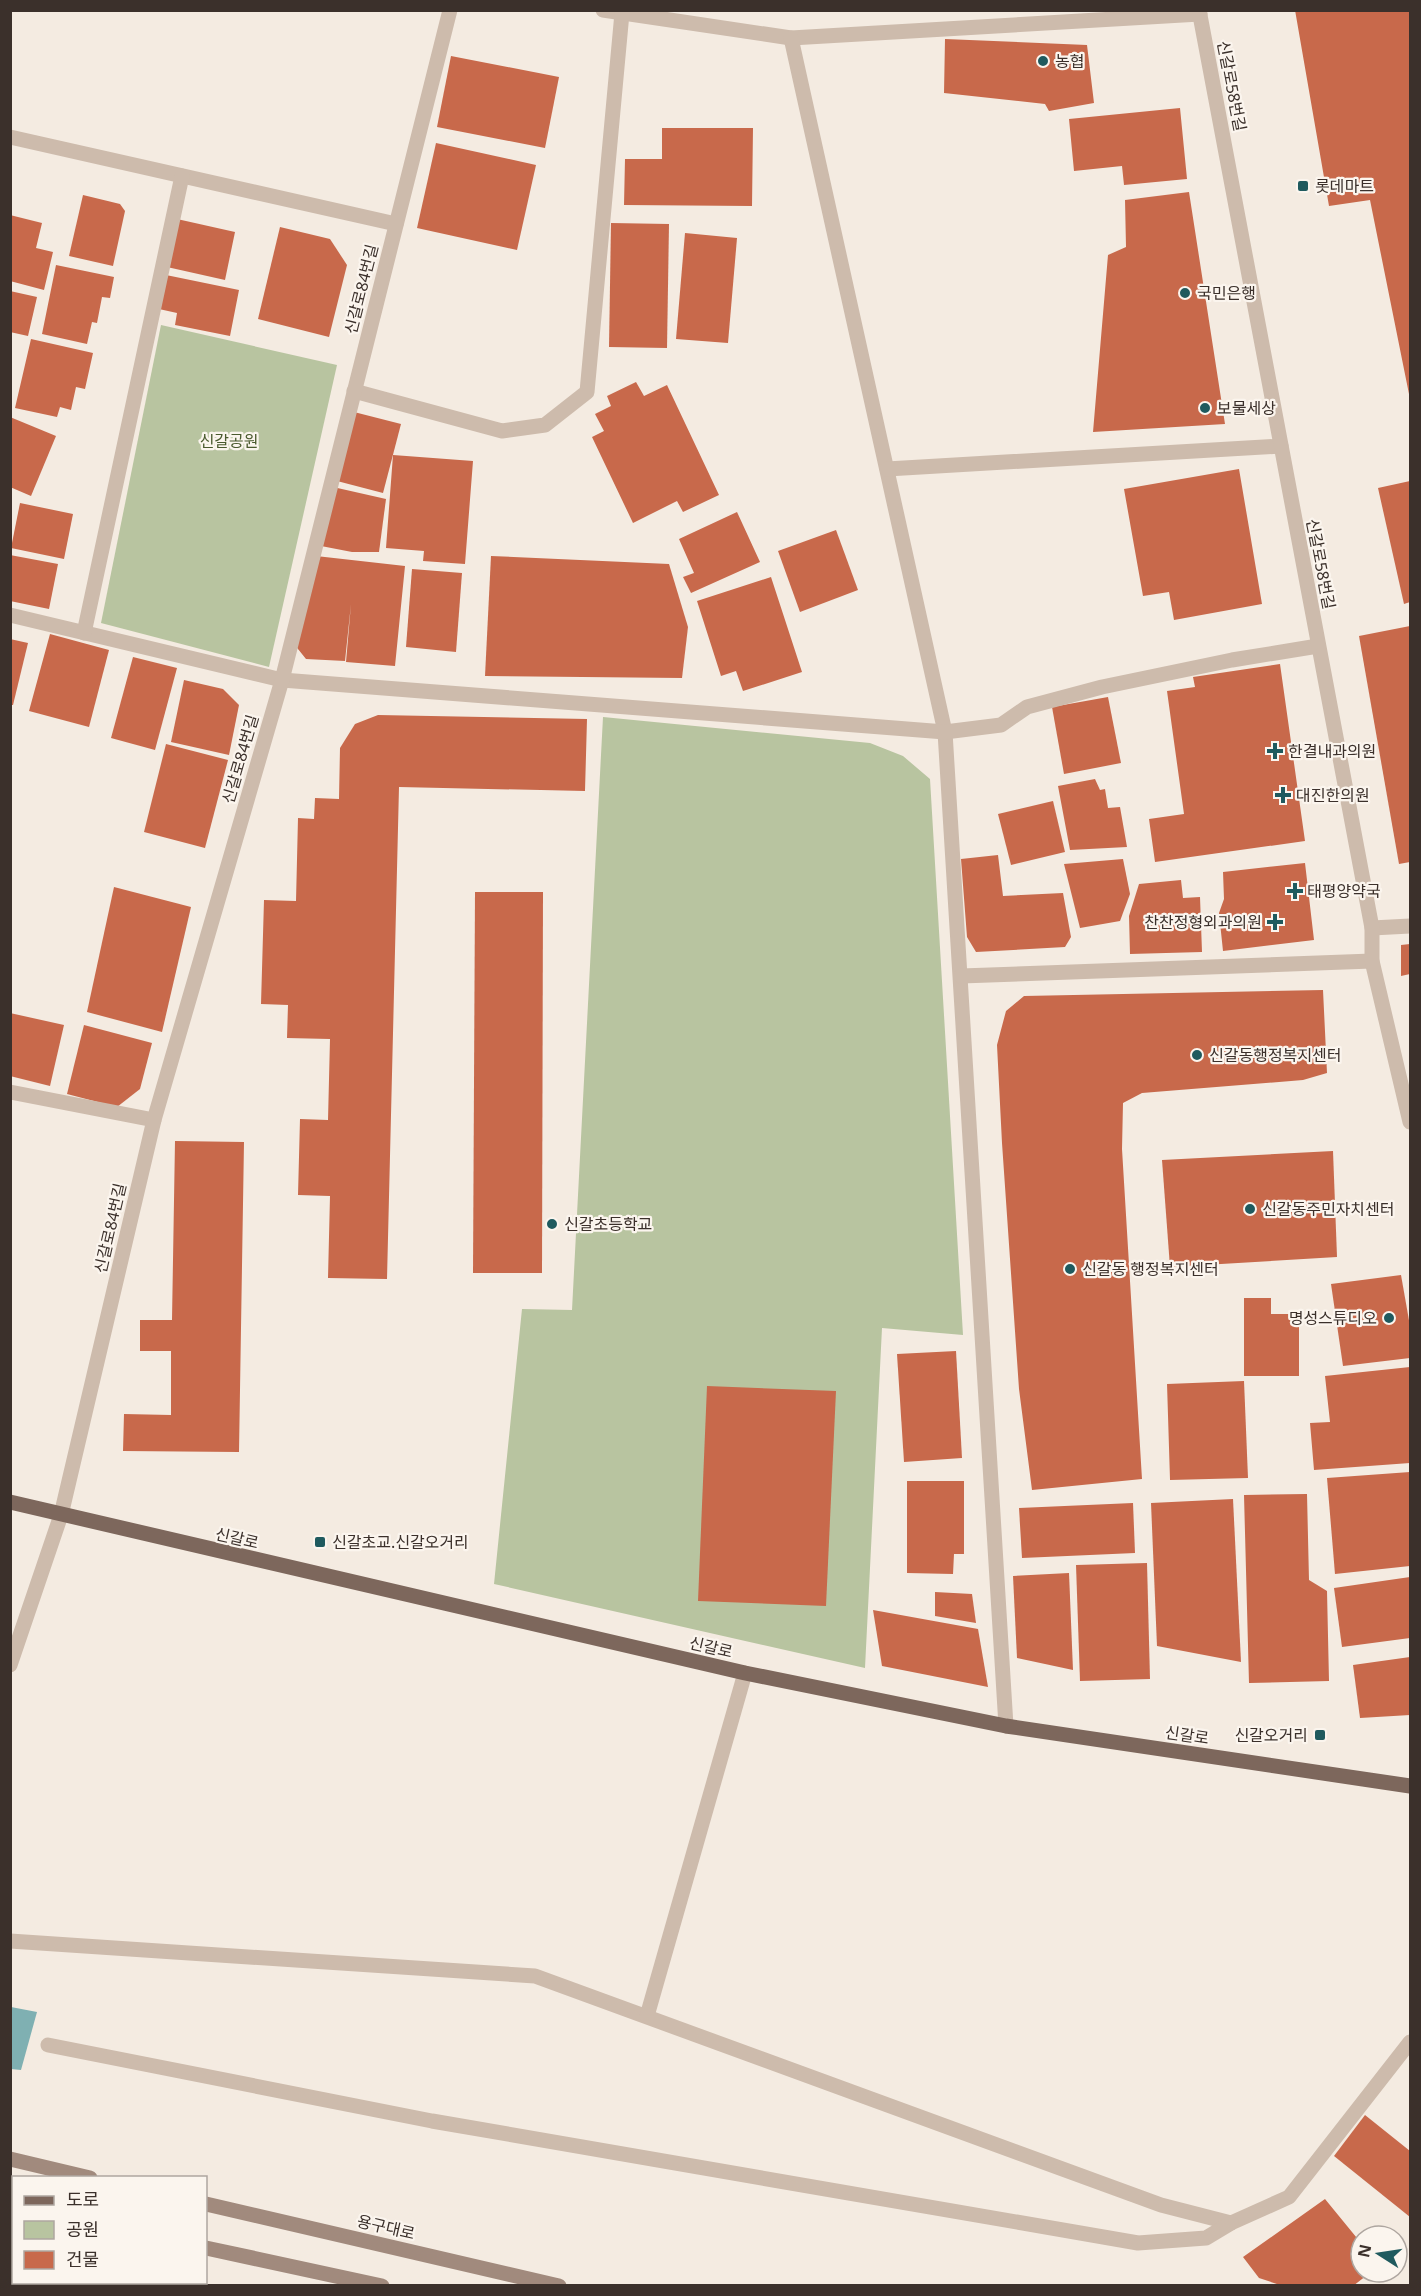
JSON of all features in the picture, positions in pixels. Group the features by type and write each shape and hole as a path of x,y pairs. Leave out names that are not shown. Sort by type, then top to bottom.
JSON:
{"main road":[{"name":"신갈로","path":"10,1502 745,1673 1006,1726 1410,1786"},
{"path":"10,2159 82,2176"},
{"name":"용구대로","path":"207,2204 559,2286"},
{"path":"207,2248 382,2286"}],"street":[{"name":"신갈로84번길","path":"10,1665 61,1515 154,1120 282,680 450,10"},
{"path":"603,10 791,38 1199,12"},
{"name":"신갈로58번길","path":"1199,12 1372,928 1372,961 1410,1122"},
{"path":"354,392 502,430 545,425 587,392 622,13"},
{"path":"791,38 945,732 1006,1726"},
{"path":"10,137 396,224"},
{"path":"84,633 182,176"},
{"path":"887,469 1281,446"},
{"path":"10,615 282,680 945,732 1001,725 1027,707 1102,687 1232,660 1318,646"},
{"path":"1372,928 1410,926"},
{"path":"961,976 1372,961"},
{"path":"10,1092 154,1120"},
{"path":"647,2016 745,1673"},
{"path":"10,1941 535,1976 1161,2205 1231,2223"},
{"path":"48,2045 432,2121 1138,2243 1206,2238 1231,2223 1289,2197 1410,2042"}],"green space":[{"name":"신갈공원","path":"161,325 337,365 269,667 101,623"},
{"path":"603,717 870,743 903,756 930,779 963,1335 882,1328 865,1668 494,1584 522,1309 572,1310"}],"water":[{"path":"11,2007 37,2012 21,2070 11,2069"}],"building":[{"path":"1295,10 1410,10 1410,399 1370,200 1329,206"},
{"path":"945,39 1087,45 1094,103 1049,111 1045,104 944,93"},
{"path":"451,56 559,77 545,148 437,127"},
{"path":"1180,108 1187,179 1124,185 1122,166 1074,171 1069,119"},
{"path":"662,128 753,128 752,206 624,205 625,159 662,159"},
{"path":"436,143 536,165 517,250 417,228"},
{"path":"1189,192 1225,424 1093,432 1108,255 1126,247 1125,200"},
{"path":"83,195 120,204 125,211 113,266 69,256"},
{"path":"10,215 42,223 36,248 53,252 44,290 10,281"},
{"path":"177,219 235,232 225,280 167,267"},
{"path":"611,223 669,224 667,348 609,347"},
{"path":"280,227 330,239 347,265 329,337 258,319"},
{"path":"685,233 737,238 728,343 676,339"},
{"path":"56,265 114,277 110,298 102,297 97,323 92,322 87,344 42,334"},
{"path":"166,275 239,290 230,336 175,325 177,313 159,309"},
{"path":"10,291 37,297 28,336 10,332"},
{"path":"31,339 93,353 85,389 76,387 71,410 60,407 57,417 15,408"},
{"path":"636,382 644,396 667,385 719,495 683,512 677,501 633,523 592,437 604,431 595,414 611,406 607,396"},
{"path":"354,412 401,424 383,493 337,481"},
{"path":"10,417 56,436 31,496 10,487"},
{"path":"393,455 473,461 465,564 423,561 424,551 386,548"},
{"path":"1239,469 1262,604 1174,620 1169,592 1143,596 1124,489"},
{"path":"1410,481 1410,602 1404,604 1378,488"},
{"path":"333,487 386,499 379,552 352,552 321,546"},
{"path":"20,503 73,514 64,559 11,548"},
{"path":"737,512 760,562 691,593 683,577 694,573 679,539"},
{"path":"836,530 858,590 800,612 778,551"},
{"path":"10,555 58,564 49,609 10,601"},
{"path":"316,556 405,566 395,666 346,662 351,604 345,661 306,659 294,644"},
{"path":"491,556 669,564 688,627 682,678 485,676"},
{"path":"412,569 462,573 456,652 406,647"},
{"path":"771,577 802,672 743,691 736,671 721,676 697,601"},
{"path":"1410,626 1410,862 1399,864 1359,636"},
{"path":"50,634 109,650 89,727 29,711"},
{"path":"10,639 28,643 13,705 10,705"},
{"path":"133,657 177,668 155,750 111,738"},
{"path":"1280,664 1305,841 1155,862 1149,819 1184,814 1167,691 1195,687 1193,677"},
{"path":"184,680 223,689 239,705 229,755 171,742"},
{"path":"1108,697 1121,763 1064,774 1052,707"},
{"path":"378,715 587,719 585,791 399,787 387,1279 328,1278 330,1196 298,1195 300,1119 328,1120 330,1039 287,1038 288,1005 261,1004 264,900 296,901 298,818 314,819 315,798 339,799 340,748 355,724"},
{"path":"166,744 228,760 205,848 144,832"},
{"path":"1095,779 1100,790 1105,789 1108,808 1120,807 1127,847 1070,850 1058,786"},
{"path":"1053,801 1065,852 1011,865 998,814"},
{"path":"998,855 1003,896 1063,893 1071,937 1065,947 976,952 967,937 961,859"},
{"path":"1123,859 1130,894 1120,921 1080,928 1064,864"},
{"path":"1305,863 1314,940 1223,951 1219,913 1224,899 1223,872"},
{"path":"1181,880 1183,898 1200,897 1202,952 1130,954 1129,916 1139,884"},
{"path":"114,887 191,907 162,1032 87,1012"},
{"path":"475,892 543,892 542,1273 473,1273"},
{"path":"1410,944 1410,974 1401,976 1401,945"},
{"name":"신갈동 행정복지센터","path":"1323,990 1327,1073 1303,1080 1142,1093 1123,1103 1122,1149 1142,1479 1032,1490 1019,1389 1002,1143 997,1045 1006,1011 1024,996"},
{"path":"10,1013 64,1025 50,1086 10,1076"},
{"path":"84,1025 152,1043 140,1089 117,1107 67,1094"},
{"path":"175,1141 244,1142 239,1452 123,1451 124,1414 171,1415 171,1351 140,1351 140,1320 172,1320"},
{"name":"신갈동주민자치센터","path":"1333,1151 1337,1257 1170,1267 1162,1160"},
{"path":"1401,1275 1410,1326 1410,1358 1343,1366 1331,1284"},
{"path":"1244,1298 1271,1298 1271,1314 1299,1314 1299,1376 1244,1376"},
{"path":"956,1351 962,1458 904,1462 897,1354"},
{"path":"1410,1367 1410,1463 1314,1470 1310,1423 1330,1422 1325,1376"},
{"path":"1244,1381 1248,1478 1170,1480 1167,1384"},
{"path":"707,1386 836,1391 826,1606 698,1601"},
{"path":"1410,1472 1410,1566 1335,1574 1327,1478"},
{"path":"907,1481 964,1481 964,1554 954,1554 953,1574 907,1573"},
{"path":"1307,1494 1309,1580 1327,1591 1329,1681 1249,1683 1244,1495"},
{"path":"1233,1499 1241,1662 1157,1646 1151,1503"},
{"path":"1133,1503 1135,1553 1022,1558 1019,1508"},
{"path":"1147,1563 1150,1679 1080,1681 1076,1565"},
{"path":"1069,1573 1073,1670 1017,1658 1013,1576"},
{"path":"1410,1577 1410,1638 1342,1647 1334,1588"},
{"path":"935,1592 972,1594 976,1623 935,1616"},
{"path":"873,1610 978,1629 988,1687 882,1666"},
{"path":"1410,1657 1410,1715 1360,1718 1353,1665"},
{"path":"1365,2115 1410,2151 1410,2217 1334,2156"},
{"path":"1325,2199 1349,2228 1349,2284 1356,2284 1353,2286 1283,2286 1259,2278 1243,2257"}],"place":[{"name":"농협","path":"1043,61"},
{"name":"롯데마트","path":"1303,186"},
{"name":"국민은행","path":"1185,293"},
{"name":"보물세상","path":"1205,408"},
{"name":"한결내과의원","path":"1275,751"},
{"name":"대진한의원","path":"1283,795"},
{"name":"태평양약국","path":"1295,891"},
{"name":"찬찬정형외과의원","path":"1275,922"},
{"name":"신갈동행정복지센터","path":"1197,1055"},
{"name":"신갈동주민자치센터","path":"1250,1209"},
{"name":"신갈초등학교","path":"552,1224"},
{"name":"신갈동 행정복지센터","path":"1070,1269"},
{"name":"명성스튜디오","path":"1389,1318"},
{"name":"신갈초교.신갈오거리","path":"320,1542"},
{"name":"신갈오거리","path":"1320,1735"}]}
